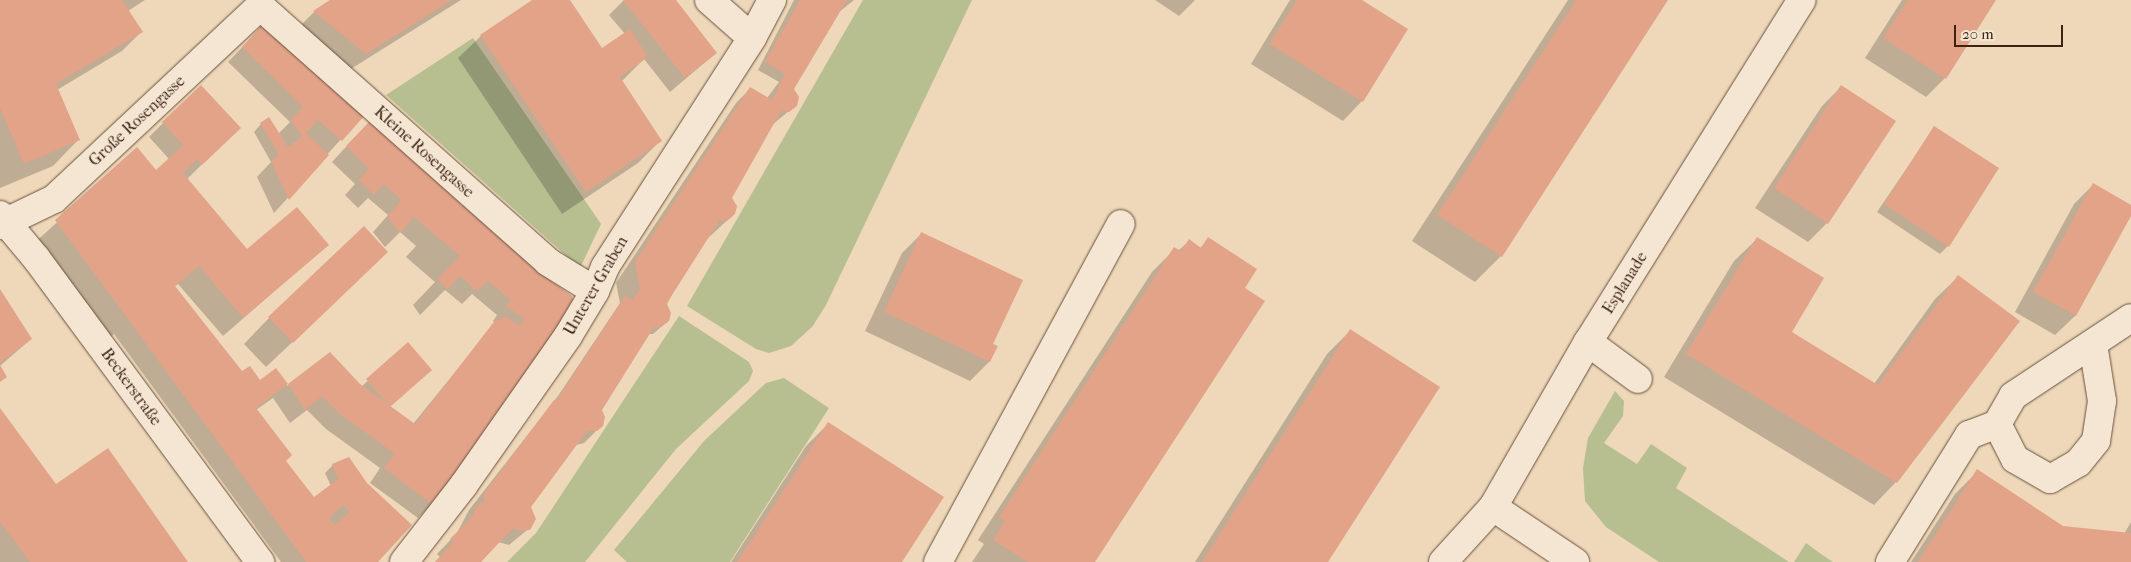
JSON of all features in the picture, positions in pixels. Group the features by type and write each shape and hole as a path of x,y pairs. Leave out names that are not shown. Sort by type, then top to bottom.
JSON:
{"street":[{"path":"708,0 752,38"},
{"name":"Unterer Graben","path":"404,562 463,486 595,291 605,267 752,38 772,0"},
{"name":"Esplanade","path":"1443,562 1493,507 1588,342 1802,0"},
{"name":"Große Rosengasse","path":"2,221 54,199 260,6"},
{"name":"Kleine Rosengasse","path":"260,6 548,262 595,291"},
{"name":"Beckerstraße","path":"2,221 36,258 260,562"},
{"path":"938,562 1122,224"},
{"path":"1887,561 1969,435 1997,424 2013,396 2131,318"},
{"path":"1588,342 1638,379"},
{"path":"1997,424 2015,460 2050,479 2078,463 2096,441 2102,402 2093,344"},
{"path":"1493,507 1575,562"}],"green space":[{"path":"863,0 972,0 826,305 812,327 791,346 769,353 756,349 687,306"},
{"path":"473,38 601,224 580,268 386,95"},
{"path":"679,316 749,362 753,371 749,381 676,449 585,562 507,562 536,533"},
{"path":"784,378 829,408 730,562 627,562 614,550 704,441 766,383"},
{"path":"1615,391 1624,401 1623,416 1604,443 1637,464 1651,444 1687,468 1676,488 1789,562 1659,562 1606,527 1585,501 1583,468 1588,438"},
{"path":"1806,543 1821,554 1833,562 1794,562"}],"building":[{"path":"0,0 122,0 143,32 56,84 80,140 24,164 0,108"},
{"path":"330,0 452,0 366,54 313,11"},
{"path":"532,0 570,0 602,48 630,29 648,57 620,77 662,141 586,192 480,35"},
{"path":"623,0 676,0 717,53 685,78"},
{"path":"800,0 847,0 794,89 799,97 797,106 789,112 781,111 732,198 737,206 735,214 727,221 719,221 672,295 667,304 671,313 669,321 661,327 654,327 602,410 605,417 603,426 597,431 587,431 531,507 536,519 530,530 520,531 513,528 481,562 435,562 454,541 450,539 471,518 479,503 484,503 483,495 554,400 556,401 625,296 632,300 640,289 635,262 750,87 772,100 785,74 765,62"},
{"path":"1297,0 1362,0 1408,29 1363,102 1269,44"},
{"path":"1576,0 1668,0 1502,257 1437,215"},
{"path":"1908,0 1996,0 1946,79 1883,38"},
{"path":"265,22 365,115 342,141 318,120 306,133 329,155 289,200 271,161 279,155 260,123 269,117 288,147 303,136 290,121 303,107 242,47"},
{"path":"201,85 241,128 202,165 197,159 183,173 247,249 297,207 329,245 243,318 199,266 175,286 242,371 250,366 260,380 276,368 288,384 256,408 292,455 286,461 314,497 338,479 332,464 349,457 367,483 412,525 378,562 306,562 55,220 137,147 156,170 183,145 162,122","holes":["343,505 350,512 335,525 329,518"]},
{"path":"1841,85 1896,121 1828,224 1774,188"},
{"path":"370,121 535,269 572,296 575,306 433,505 384,468 394,453 341,415 322,396 305,410 288,384 330,352 360,384 415,424 493,323 506,316 519,326 524,319 506,306 511,300 488,281 477,291 460,276 447,290 438,278 460,256 414,217 400,233 387,217 401,200 384,184 374,195 359,180 369,169 346,146"},
{"path":"1934,126 1999,168 1949,247 1884,204"},
{"path":"2093,183 2131,205 2131,216 2076,316 2033,292"},
{"path":"364,226 388,252 293,343 268,317"},
{"path":"921,232 1023,280 993,344 998,346 990,362 884,312"},
{"path":"1208,237 1257,269 1245,288 1265,301 1095,562 1028,562 993,540 1005,521 999,517 1174,247 1181,251 1189,239 1201,248"},
{"path":"1757,237 1824,278 1792,332 1878,385 1958,275 2020,321 1897,483 1686,354"},
{"path":"0,289 32,339 0,363"},
{"path":"1350,329 1440,387 1328,562 1202,562"},
{"path":"408,342 432,370 390,407 366,379"},
{"path":"0,365 7,377 0,382"},
{"path":"0,408 56,484 108,448 188,562 30,562 0,522"},
{"path":"828,422 944,497 902,562 737,562"},
{"path":"1977,469 2063,526 2131,533 2131,562 1918,562"}]}
